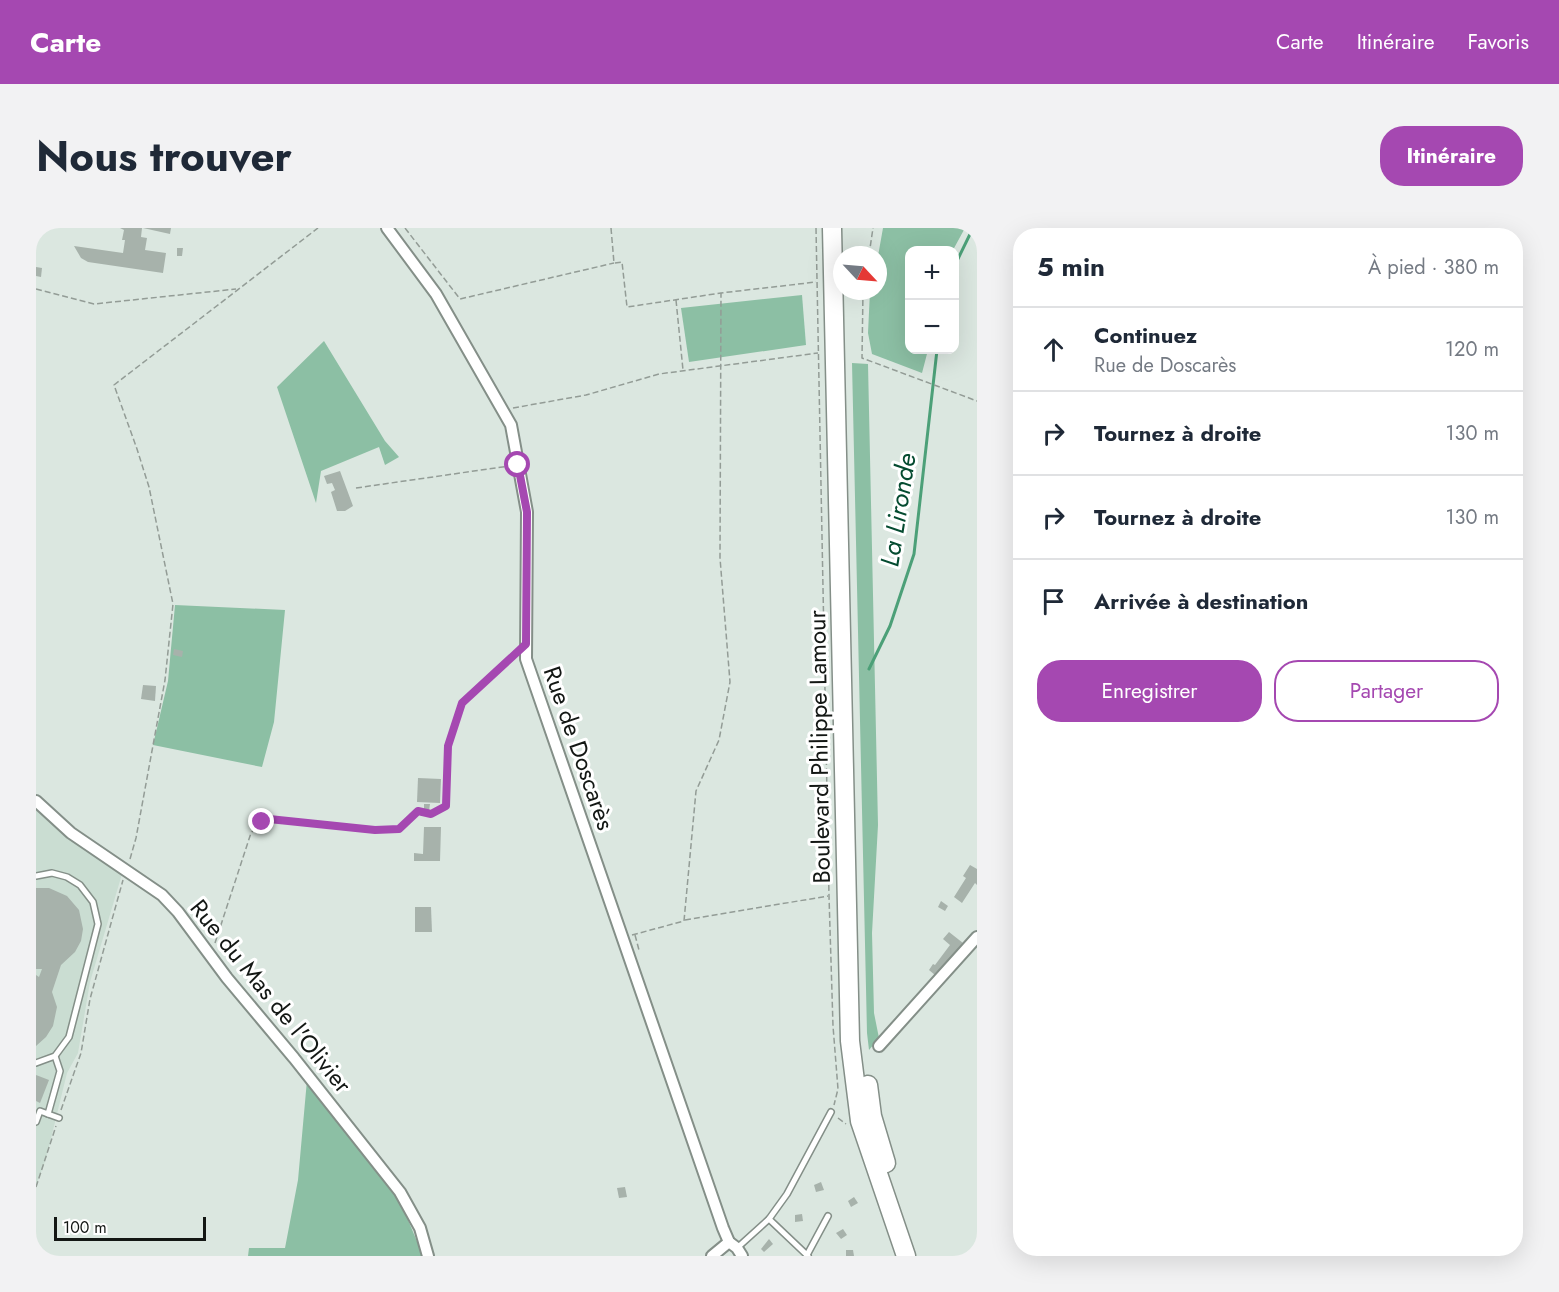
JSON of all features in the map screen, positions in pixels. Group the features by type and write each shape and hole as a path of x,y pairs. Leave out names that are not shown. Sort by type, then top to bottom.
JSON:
{"main road":[{"name":"Boulevard Philippe Lamour","path":"832,228 850,1041 860,1121 906,1256"},
{"path":"843,228 844,246"},
{"name":"Boulevard Philippe Lamour","path":"844,300 861,1038 872,1116 918,1256"}],"street":[{"name":"Rue de Doscarès","path":"387,228 436,294 511,425 527,512 526,659 723,1228 736,1249"},
{"name":"Rue du Mas de l'Olivier","path":"36,801 71,832 162,895 178,912 227,978 294,1058 400,1192 420,1228 428,1256"},
{"path":"879,1046 977,938"},
{"path":"712,1256 736,1249"}],"lane":[{"path":"36,876 52,873 67,877 80,885 93,902 98,924 69,1037 56,1056 36,1063"},
{"path":"48,1114 60,1071 56,1056"},
{"path":"36,1122 38,1111 59,1118"},
{"path":"736,1249 769,1219 786,1194 831,1112"},
{"path":"769,1219 807,1256 828,1216"}],"path":[{"path":"36,1187 70,1080 81,1053 92,990 135,838 165,680 173,604 149,487 138,449 114,385 318,228"},
{"path":"405,228 460,299 622,262 627,307 817,282"},
{"path":"611,228 614,263"},
{"path":"816,228 829,896 833,1026 838,1089 831,1112"},
{"path":"870,246 873,228"},
{"path":"36,289 94,304 239,288"},
{"path":"684,921 696,791 719,740 730,682 720,558 721,293"},
{"path":"676,300 683,371"},
{"path":"864,300 862,358 977,401"},
{"path":"504,413 517,406 586,394 659,374 819,353"},
{"path":"356,488 513,465"},
{"path":"211,956 251,833 256,826 269,819 375,830 399,829 418,811 431,814 446,806 448,746 462,703 526,644"},
{"path":"625,937 684,921 829,896"}],"shaded area":[{"path":"36,807 122,874 90,982 78,1053 67,1073 46,1159 36,1186"}],"green space":[{"path":"883,228 965,228 955,246 905,246 905,354 927,354 922,373 872,354 868,333 870,300 887,300 887,246 880,246"},
{"path":"802,295 806,345 689,362 681,308"},
{"path":"324,341 385,441 399,457 385,465 379,447 321,471 316,503 277,387"},
{"path":"852,363 868,364 878,825 872,933 874,1013 879,1038 869,1050 867,1033"},
{"path":"175,605 285,610 274,722 262,767 153,745 168,681"},
{"path":"307,1080 399,1198 423,1256 248,1256 249,1248 285,1248 298,1180"}],"building":[{"path":"120,228 142,228 141,237 147,238 145,250 166,253 163,273 88,262 81,258 74,246 123,253 124,230"},
{"path":"143,228 171,228 170,234"},
{"path":"177,248 183,248 182,256 177,256"},
{"path":"36,267 42,268 41,277 36,276"},
{"path":"340,471 353,506 345,511 337,511 331,492 335,490 332,483 327,484 324,476"},
{"path":"174,649 183,651 182,657 173,655"},
{"path":"143,685 156,686 155,701 141,699"},
{"path":"418,778 441,779 440,803 417,802"},
{"path":"424,804 430,804 429,811 424,810"},
{"path":"424,827 441,827 440,861 414,861 414,853 423,854"},
{"path":"970,865 977,869 977,885 975,883 962,903 954,897 966,878 963,876"},
{"path":"36,888 49,888 67,896 79,910 83,929 81,941 75,952 61,965 52,992 57,1007 53,1026 36,1046 36,975 39,977 42,969 36,969"},
{"path":"941,901 948,906 945,911 938,907"},
{"path":"415,907 431,907 432,932 415,932"},
{"path":"949,932 963,943 935,975 929,970 950,945 943,939"},
{"path":"36,1075 49,1080 40,1103 36,1101"},
{"path":"821,1182 824,1190 816,1192 814,1185"},
{"path":"625,1187 627,1197 619,1198 617,1188"},
{"path":"854,1197 858,1203 851,1207 848,1201"},
{"path":"802,1214 803,1221 795,1222 795,1215"},
{"path":"843,1229 847,1235 841,1239 836,1233"},
{"path":"769,1239 773,1244 764,1252 761,1249"},
{"path":"846,1250 853,1250 854,1256 846,1256"}],"waterway":[{"name":"La Lironde","path":"959,257 973,228"},
{"name":"La Lironde","path":"869,669 890,626 914,554 937,354"}],"route":[{"path":"262,822 269,819 375,830 399,829 418,811 431,814 446,806 448,746 462,703 526,644 527,512 518,465"}]}
